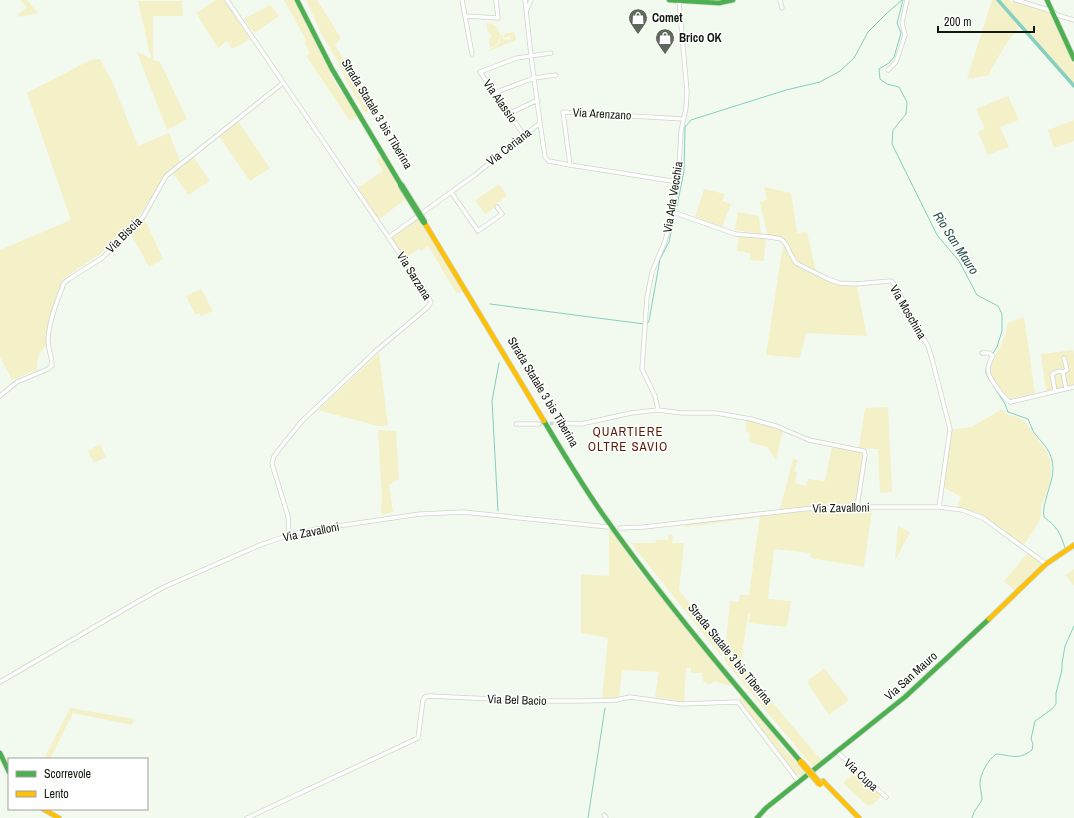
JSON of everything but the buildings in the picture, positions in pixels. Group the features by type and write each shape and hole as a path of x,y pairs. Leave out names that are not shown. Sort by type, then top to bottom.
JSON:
{"main road":[{"name":"Strada Statale 3 bis Tiberina","path":"297,0 332,69 403,184"},
{"name":"Strada Statale 3 bis Tiberina","path":"301,0 336,67 425,221 607,514 750,700 853,818"},
{"path":"669,0 719,3 733,0"},
{"path":"1048,1 1074,59"},
{"name":"Via San Mauro","path":"757,818 766,808 905,697 959,648 1046,564 1071,547"},
{"path":"0,753 8,770"},
{"name":"Strada Statale 3 bis Tiberina","path":"822,782 859,818"},
{"path":"45,810 58,818"}],"street":[{"name":"Via Sarzana","path":"227,0 432,302 376,350 301,422 274,456 272,464 288,516 289,535"},
{"path":"462,0 472,54"},
{"name":"Via Ceriana","path":"389,237 451,192 540,123 531,56 526,0"},
{"name":"Via Ceriana","path":"526,12 531,0"},
{"path":"780,0 782,8"},
{"path":"888,70 896,62 905,35 902,23 907,0"},
{"path":"1016,0 1052,11 1057,15 1074,20"},
{"path":"465,16 498,18 496,1"},
{"name":"Via Arla Vecchia","path":"658,410 655,396 642,369 644,324 652,272 675,213 681,131 686,108 687,92 679,1"},
{"path":"531,56 551,53"},
{"name":"Via Alassio","path":"524,135 480,72 503,62 531,56"},
{"path":"494,93 534,78 556,75"},
{"name":"Via Biscia","path":"0,396 17,382 48,369 52,365 48,341 49,332 64,284 69,279 102,258 131,231 143,217 166,176 283,83"},
{"path":"508,114 538,100"},
{"name":"Via Arenzano","path":"570,165 563,112 684,119"},
{"path":"540,123 545,157 549,161 678,182"},
{"path":"451,192 478,231 502,214 497,207"},
{"name":"Via Moschina","path":"675,213 735,234 781,239 786,244 796,264 839,283 855,284 891,281 896,286 911,317 928,346 950,429 939,507"},
{"path":"982,353 989,353 994,356 989,363 988,373 1005,399 1010,402 1074,387"},
{"path":"1055,391 1052,374 1067,370 1064,358"},
{"path":"1063,372 1066,389"},
{"path":"559,423 581,424 631,413 658,410 682,413 716,413 776,426 809,440 864,451 865,455 857,507"},
{"path":"516,424 539,424"},
{"name":"Via Zavalloni","path":"620,528 644,527 804,509 857,507 939,507 962,510 983,518 1046,564"},
{"name":"Via Zavalloni","path":"0,682 158,591 260,545 289,535 317,529 440,512 463,512 608,527"},
{"name":"Via Bel Bacio","path":"247,818 418,738 423,700 425,697 536,701 602,701 630,697 681,704 738,702 799,782"},
{"name":"Via Cupa","path":"837,752 886,797"}],"shaded area":[{"path":"20,0 27,0 38,13 20,17 18,14 27,8"},
{"path":"216,0 224,0 250,39 232,49 227,41 218,48 196,13"},
{"path":"284,0 294,0 329,68 331,76 358,117 350,121 306,56 310,53 305,44 306,40"},
{"path":"306,0 317,0 341,38 335,45 375,107 365,113 347,82 338,61 323,37"},
{"path":"992,0 1009,0 1049,12 1052,15 1074,64 1074,85 1020,26 995,62 989,75 967,79"},
{"path":"138,1 182,1 183,16 153,16 153,60 160,62 187,119 167,130 137,52 151,58"},
{"path":"270,5 279,16 254,33 244,19"},
{"path":"486,23 495,26 500,34 498,43 490,48 489,39 492,36 488,32"},
{"path":"514,32 516,40 489,51 499,44 501,35 503,35 503,39 509,40 511,39 510,36 504,38 504,34"},
{"path":"100,59 112,81 138,146 169,133 180,161 166,173 137,220 100,254 63,279 50,316 46,337 47,345 39,356 37,370 12,380 0,357 0,250 71,220 27,93 90,60"},
{"path":"1008,96 1019,120 1000,127 1009,147 988,155 978,132 985,128 976,109"},
{"path":"1074,120 1074,141 1054,148 1048,130"},
{"path":"238,121 270,168 250,181 219,136"},
{"path":"193,156 210,181 188,195 173,173"},
{"path":"381,156 407,198 378,220 357,188 383,171 376,160"},
{"path":"499,184 507,196 495,205 496,207 485,214 475,200"},
{"path":"764,187 791,193 797,233 807,232 816,272 836,280 856,282 867,336 806,333 800,358 766,355 783,245 779,240 768,237 760,202 767,199"},
{"path":"704,189 725,194 722,201 731,204 722,227 695,217"},
{"path":"738,212 759,216 761,234 735,230"},
{"path":"144,218 163,259 149,267 131,234"},
{"path":"418,218 462,291 457,294 428,246 421,251 419,249 405,258 391,238"},
{"path":"739,236 766,239 764,261 750,260 750,253 737,251"},
{"path":"201,289 213,311 201,316 199,313 195,314 186,296"},
{"path":"1024,317 1035,393 1011,399 1007,398 992,378 990,367 1005,336 1008,323"},
{"path":"1073,350 1074,385 1046,391 1041,354"},
{"path":"379,353 388,426 378,426 318,410"},
{"path":"888,407 892,492 880,493 878,449 859,448 865,408"},
{"path":"1002,409 1006,414 1017,417 1025,422 1045,449 1050,459 1051,469 1049,487 1041,506 1041,517 1024,545 987,518 978,513 957,507 961,497 943,487 951,430 972,427"},
{"path":"746,419 783,430 776,460 767,447 749,442 750,433 746,432"},
{"path":"378,430 396,431 399,479 389,485 393,512 381,515 382,496"},
{"path":"100,444 106,457 94,463 88,451"},
{"path":"832,446 864,452 856,506 780,509 793,459 798,460 794,471 797,472 795,483 806,486 808,479 825,481"},
{"path":"872,510 864,567 810,558 811,553 774,549 768,599 791,601 787,627 749,623 750,614 748,613 739,678 724,660 730,601 739,602 740,595 749,595 760,515 815,511"},
{"path":"756,515 755,518 685,527 685,523"},
{"path":"898,526 910,532 895,561"},
{"path":"611,530 630,556 632,562 644,577 652,584 732,684 731,686 714,681 710,685 703,681 702,673 691,673 691,668 686,668 684,702 655,697 659,672 622,670 619,698 602,699 608,638 581,633 581,574 609,576 609,531"},
{"path":"669,534 673,535 672,543 684,543 679,590 722,646 721,656 631,543 655,543 656,540 668,540"},
{"path":"1028,553 1044,564 1015,591 1004,581"},
{"path":"1074,569 1074,586 1066,575"},
{"path":"743,668 822,761 814,768 741,681"},
{"path":"824,668 849,700 829,715 807,682"},
{"path":"740,694 777,737 780,745 807,772 802,776 796,774 740,701"},
{"path":"70,708 134,719 132,725 73,713 50,758 45,758"},
{"path":"855,771 882,795 872,805 871,804 868,806 844,784 844,782"}],"waterway":[{"path":"676,211 684,171 685,127 691,120 786,90 820,82 840,71 854,58 868,32 902,0"},
{"name":"Rio San Mauro","path":"903,0 897,23 901,33 894,57 889,63 879,69 880,79 887,84 899,87 907,102 906,114 893,130 892,144 937,235 959,261 977,295 998,306 1002,314 1002,331 997,347 993,353"},
{"path":"998,0 1074,86"},
{"path":"647,324 649,321 660,259 669,242 675,214"},
{"path":"490,304 644,324"},
{"name":"Rio San Mauro","path":"987,364 991,356"},
{"path":"498,511 492,401 499,363"},
{"name":"Rio San Mauro","path":"986,369 986,373 990,381"},
{"name":"Rio San Mauro","path":"994,387 1005,404 1008,412 1028,419 1033,431 1049,452 1053,462 1053,469 1044,507 1044,517 1058,530 1065,548"},
{"name":"Rio San Mauro","path":"972,818 982,800 980,779 990,760 996,754 1018,756 1032,750 1033,744 1031,739 1035,721 1052,709 1056,704 1056,693 1062,670 1065,646 1074,626"},
{"path":"588,818 605,708"}],"tunnel":[{"path":"539,424 559,423"}],"traffic: fast":[{"path":"297,0 332,69 401,185"},
{"path":"669,0 719,3 733,0"},
{"path":"1047,0 1074,59"},
{"path":"401,185 424,222"},
{"path":"544,421 573,469 627,548 725,672 801,762"},
{"path":"757,818 766,808 905,697 989,619"},
{"path":"0,753 8,770"}],"traffic: slow":[{"path":"424,222 544,421"},
{"path":"989,619 1046,564 1074,545"},
{"path":"801,762 820,784"},
{"path":"823,781 859,818"},
{"path":"45,810 59,818"}],"place":[{"name":"Comet","path":"638,35"},
{"name":"Brico OK","path":"665,55"}],"district":[{"name":"QUARTIERE OLTRE SAVIO","path":"628,438"}]}
